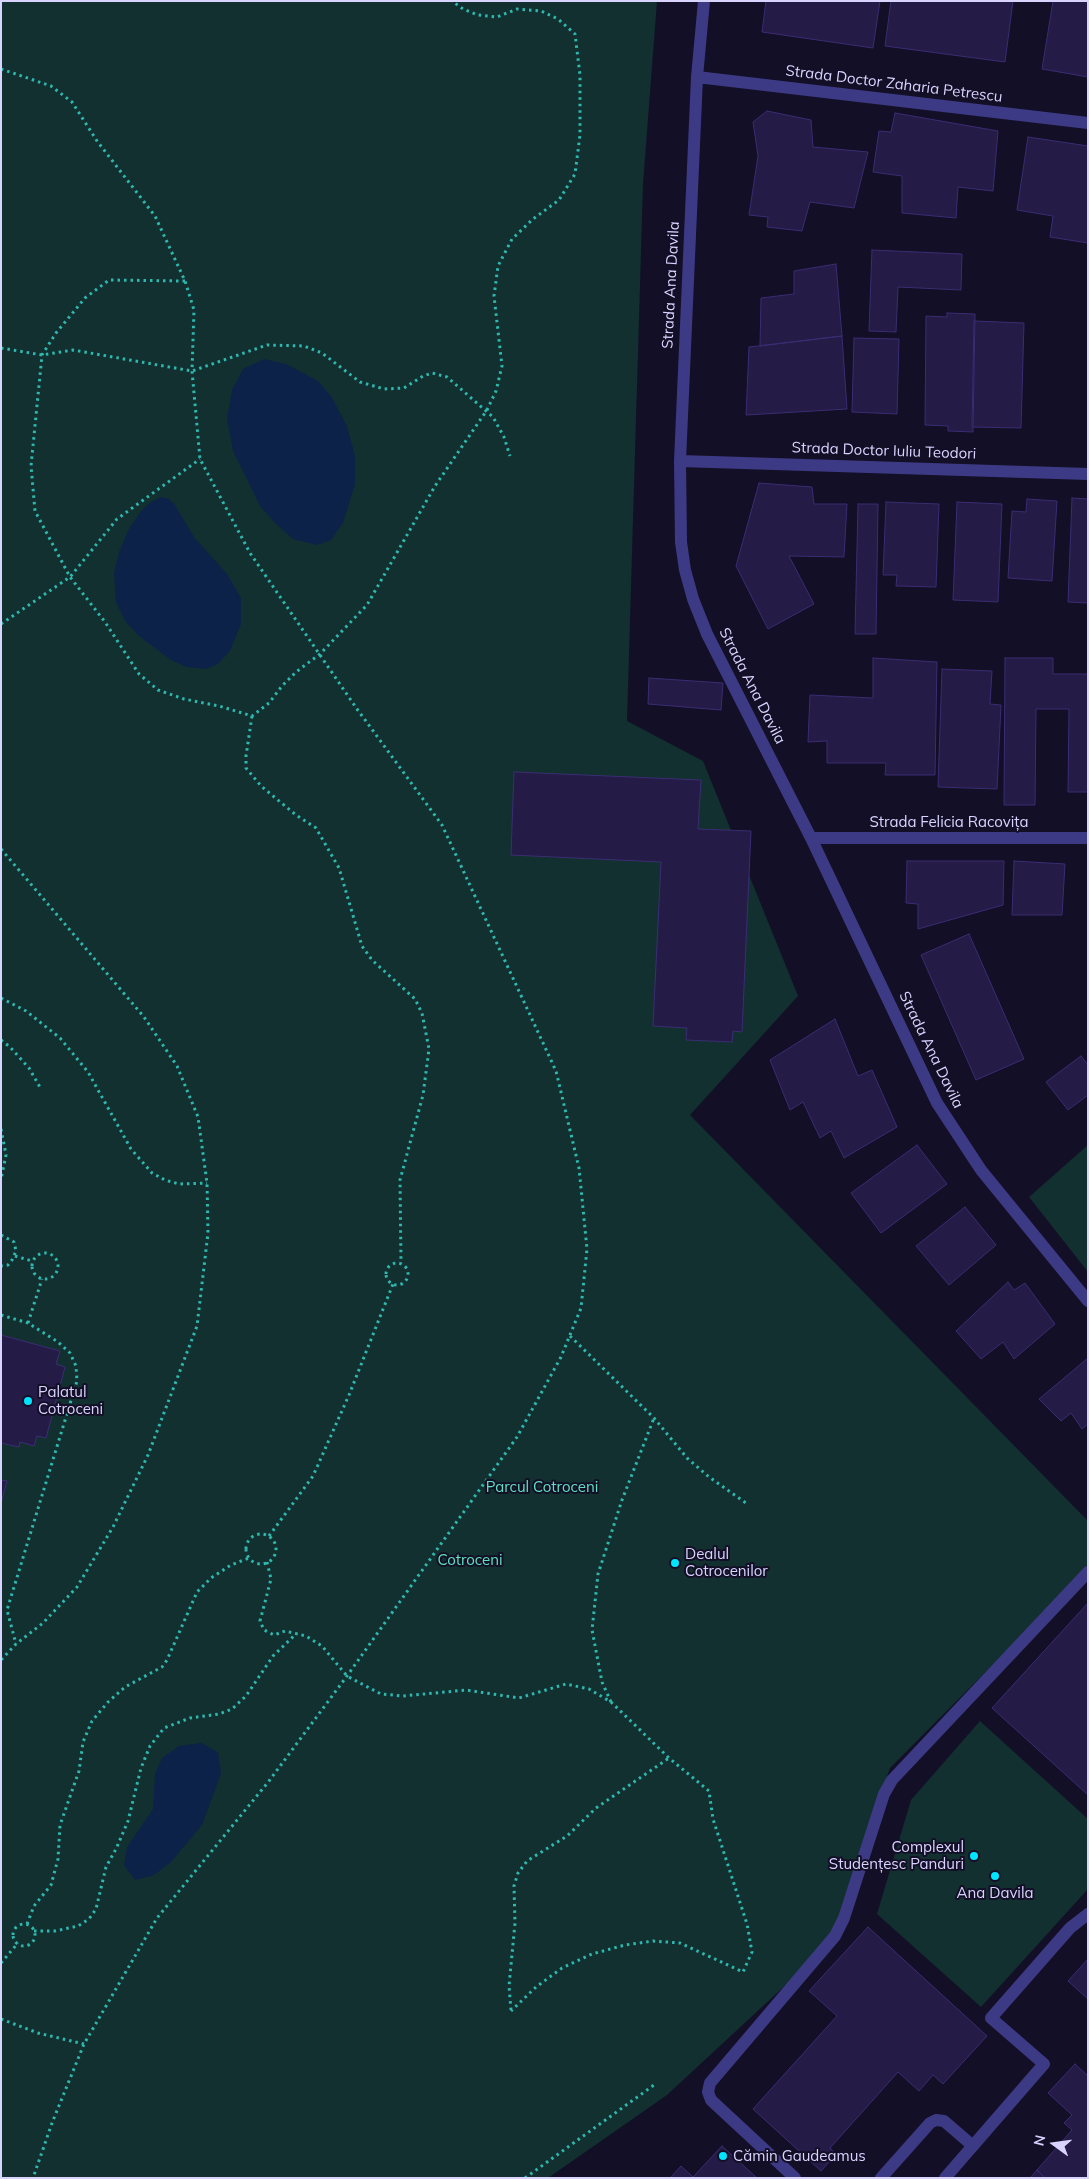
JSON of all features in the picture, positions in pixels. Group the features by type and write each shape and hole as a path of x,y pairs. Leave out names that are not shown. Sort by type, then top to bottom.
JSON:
{"street":[{"name":"Strada Ana Davila","path":"704,1 697,77 680,461 681,542 685,570 693,599 707,634 811,838 938,1103 981,1170 1088,1301"},
{"name":"Strada Doctor Zaharia Petrescu","path":"697,77 1088,123"},
{"name":"Strada Doctor Iuliu Teodori","path":"680,461 1088,474"},
{"name":"Strada Felicia Racovița","path":"811,838 1088,838"},
{"path":"795,2178 711,2100 708,2092 710,2083 835,1936 844,1918 884,1794 892,1780 1088,1572"},
{"path":"945,2178 1044,2064 991,2018 1070,1928 1088,1914"},
{"path":"881,2178 930,2122 936,2120 944,2121 973,2146"}],"path":[{"path":"402,1263 394,1263 388,1268 387,1278 393,1284 400,1284 407,1279 408,1269 402,1263 400,1180 423,1095 429,1049 422,1013 415,998 372,960 362,946 339,868 316,828 296,815 261,786 246,768 246,756 252,716 269,703 296,672 320,654 367,605 435,486 487,410 496,390 502,366 494,296 498,266 512,239 533,219 559,200 575,174 580,135 580,75 575,34 558,19 541,11 517,9 498,17 478,15 452,1"},
{"path":"1,70 51,86 72,102 97,141 155,216 185,280 194,310 192,371 200,459 250,553 357,709 442,825 556,1071 579,1168 587,1249 581,1308 561,1357 517,1437 347,1676 269,1780 157,1918 84,2044 52,2122 33,2178"},
{"path":"185,280 109,280 84,298 42,355 31,466 36,511 70,577 105,622 139,674 158,690 184,699 220,706 252,716"},
{"path":"1,348 42,355 73,350 192,371 267,345 304,346 322,352 360,382 384,389 404,388 432,373 447,378 487,410 504,438 510,456"},
{"path":"1,624 70,577 117,519 200,459"},
{"path":"1,849 144,1017 177,1066 198,1116 207,1183 208,1233 197,1326 148,1455 113,1527 77,1587 43,1623 16,1644 1,1660"},
{"path":"1,998 26,1011 60,1038 88,1072 131,1149 152,1173 179,1184 207,1183"},
{"path":"1,1040 29,1068 41,1089"},
{"path":"1,1129 6,1155 1,1179"},
{"path":"1,1235 14,1242 15,1256 8,1264 1,1266"},
{"path":"42,1252 52,1254 56,1258 58,1269 52,1277 42,1279 33,1273 32,1261 37,1254 42,1252"},
{"path":"15,1256 32,1261"},
{"path":"28,1323 42,1279"},
{"path":"268,1536 313,1476 349,1395 393,1284"},
{"path":"1,1315 28,1323 46,1333 70,1353 76,1366 77,1381 7,1610 16,1644"},
{"path":"570,1336 654,1418 687,1458 709,1477 746,1503"},
{"path":"611,1702 602,1682 592,1630 598,1574 622,1500 654,1418"},
{"path":"259,1534 268,1536 273,1540 276,1549 272,1559 267,1562 258,1563 249,1558 246,1547 251,1538 259,1534"},
{"path":"27,1924 34,1906 51,1884 58,1859 60,1825 79,1771 83,1742 92,1721 108,1702 125,1687 162,1667 167,1660 197,1592 211,1578 232,1565 249,1558"},
{"path":"267,1562 270,1579 260,1621 264,1630 274,1635 285,1631 298,1633 322,1646 347,1676 381,1694 403,1696 466,1690 519,1698 566,1684 589,1689 611,1702 669,1758 709,1791 713,1819 747,1924 752,1952 743,1972 680,1943 654,1940 625,1945 592,1954 562,1968 536,1987 511,2011 509,1986 515,1923 514,1886 518,1874 527,1861 567,1836 596,1808 669,1758"},
{"path":"34,1932 55,1931 78,1926 89,1919 96,1909 106,1867 128,1821 141,1768 150,1746 164,1728 190,1718 219,1714 232,1709 246,1696 273,1656 298,1633"},
{"path":"27,1924 34,1932 33,1941 25,1946 18,1943 14,1938 16,1928 19,1925 27,1924"},
{"path":"1,1963 18,1943"},
{"path":"1,2019 38,2033 84,2044"},
{"path":"525,2178 654,2085"}],"green space":[{"name":"Cotroceni","path":"1,1 657,1 643,184 627,721 703,761 798,996 690,1115 1088,1521 1088,1569 890,1768 831,1943 667,2095 548,2178 1,2178"},
{"path":"1088,1145 1088,1272 1029,1197"},
{"path":"980,1721 1088,1819 1088,1889 981,2007 877,1914 911,1800"}],"water":[{"path":"264,359 286,364 318,381 331,396 347,426 355,456 355,484 343,523 331,540 317,545 293,539 275,523 260,506 233,451 227,419 232,390 243,369"},
{"path":"161,497 169,499 175,505 194,537 227,574 241,598 241,624 230,651 218,664 206,669 186,667 171,660 139,636 125,621 116,602 114,573 119,552 129,529 141,511 151,502"},
{"path":"201,1743 218,1752 221,1774 202,1825 171,1862 154,1875 135,1880 124,1865 127,1847 153,1809 155,1774 162,1758 179,1746"}],"building":[{"path":"766,1 880,1 873,48 762,32"},
{"path":"891,1 1013,1 1005,62 885,46"},
{"path":"1053,1 1088,1 1088,77 1042,69"},
{"path":"767,111 811,120 813,147 868,152 854,208 810,202 802,231 767,227 768,217 749,215 758,156 753,122"},
{"path":"895,113 998,131 993,191 958,187 956,218 902,213 902,176 873,172 879,131 891,132"},
{"path":"1028,137 1088,146 1088,243 1050,237 1053,216 1017,210"},
{"path":"872,250 962,254 961,290 898,287 896,332 869,331"},
{"path":"836,264 842,336 760,346 761,298 794,294 794,271"},
{"path":"947,313 975,314 973,432 948,431 948,426 925,425 926,316 947,317"},
{"path":"974,321 1024,323 1021,428 972,427"},
{"path":"842,336 847,409 746,415 749,347"},
{"path":"854,338 899,339 897,414 852,412"},
{"path":"759,483 812,487 814,504 847,504 844,557 789,556 814,604 768,629 736,566"},
{"path":"1072,498 1088,499 1088,603 1068,602"},
{"path":"1027,499 1057,501 1052,581 1008,578 1012,511 1026,512"},
{"path":"886,502 939,504 936,587 896,586 897,575 883,575"},
{"path":"957,502 1002,504 998,602 953,600"},
{"path":"858,504 878,504 876,634 855,634"},
{"path":"873,658 937,662 935,775 885,775 886,763 827,763 827,741 808,742 810,695 873,698"},
{"path":"1005,658 1053,658 1053,674 1088,674 1088,792 1068,792 1069,709 1036,709 1035,805 1004,805"},
{"path":"942,669 992,671 990,704 1001,705 997,789 938,787"},
{"path":"649,678 723,683 721,710 648,704"},
{"path":"514,772 701,780 698,829 751,831 742,1032 733,1031 732,1042 686,1040 687,1028 653,1026 661,862 511,855"},
{"path":"907,861 1004,861 1003,905 918,929 918,904 906,903"},
{"path":"1014,861 1065,864 1062,915 1012,915"},
{"path":"969,934 1024,1059 976,1080 921,955"},
{"path":"835,1019 858,1076 872,1070 897,1127 844,1158 831,1131 820,1138 803,1102 790,1110 770,1060"},
{"path":"1081,1056 1088,1065 1088,1095 1068,1110 1046,1082"},
{"path":"917,1145 947,1184 881,1233 851,1193"},
{"path":"965,1207 996,1245 949,1285 916,1246"},
{"path":"1008,1282 1014,1290 1025,1283 1055,1324 1014,1359 1003,1342 981,1359 956,1331"},
{"name":"Palatul Cotroceni","path":"1,1335 60,1351 56,1364 65,1367 46,1438 37,1436 34,1446 20,1442 19,1447 1,1443"},
{"path":"1088,1358 1088,1424 1082,1429 1071,1413 1061,1421 1039,1399"},
{"path":"1,1480 7,1481 1,1503"},
{"path":"1088,1603 1088,1795 992,1708"},
{"path":"868,1927 987,2036 943,2084 933,2075 919,2091 898,2072 830,2148 836,2154 821,2171 753,2109 837,2016 809,1991"},
{"path":"1088,1959 1088,1999 1068,1981"},
{"path":"1075,2064 1088,2076 1088,2178 1045,2178 1037,2170 1072,2130 1064,2123 1072,2115 1048,2093"},
{"name":"Cămin Gaudeamus","path":"722,2146 757,2178 670,2178 681,2166 693,2177"},
{"path":"1037,2170 1045,2178 1030,2178"}],"place":[{"name":"Palatul Cotroceni","path":"28,1401"},
{"name":"Dealul Cotrocenilor","path":"675,1563"},
{"name":"Complexul Studențesc Panduri","path":"974,1856"},
{"name":"Ana Davila","path":"995,1876"},
{"name":"Cămin Gaudeamus","path":"723,2156"}],"park label":[{"name":"Parcul Cotroceni","path":"542,1487"}]}
